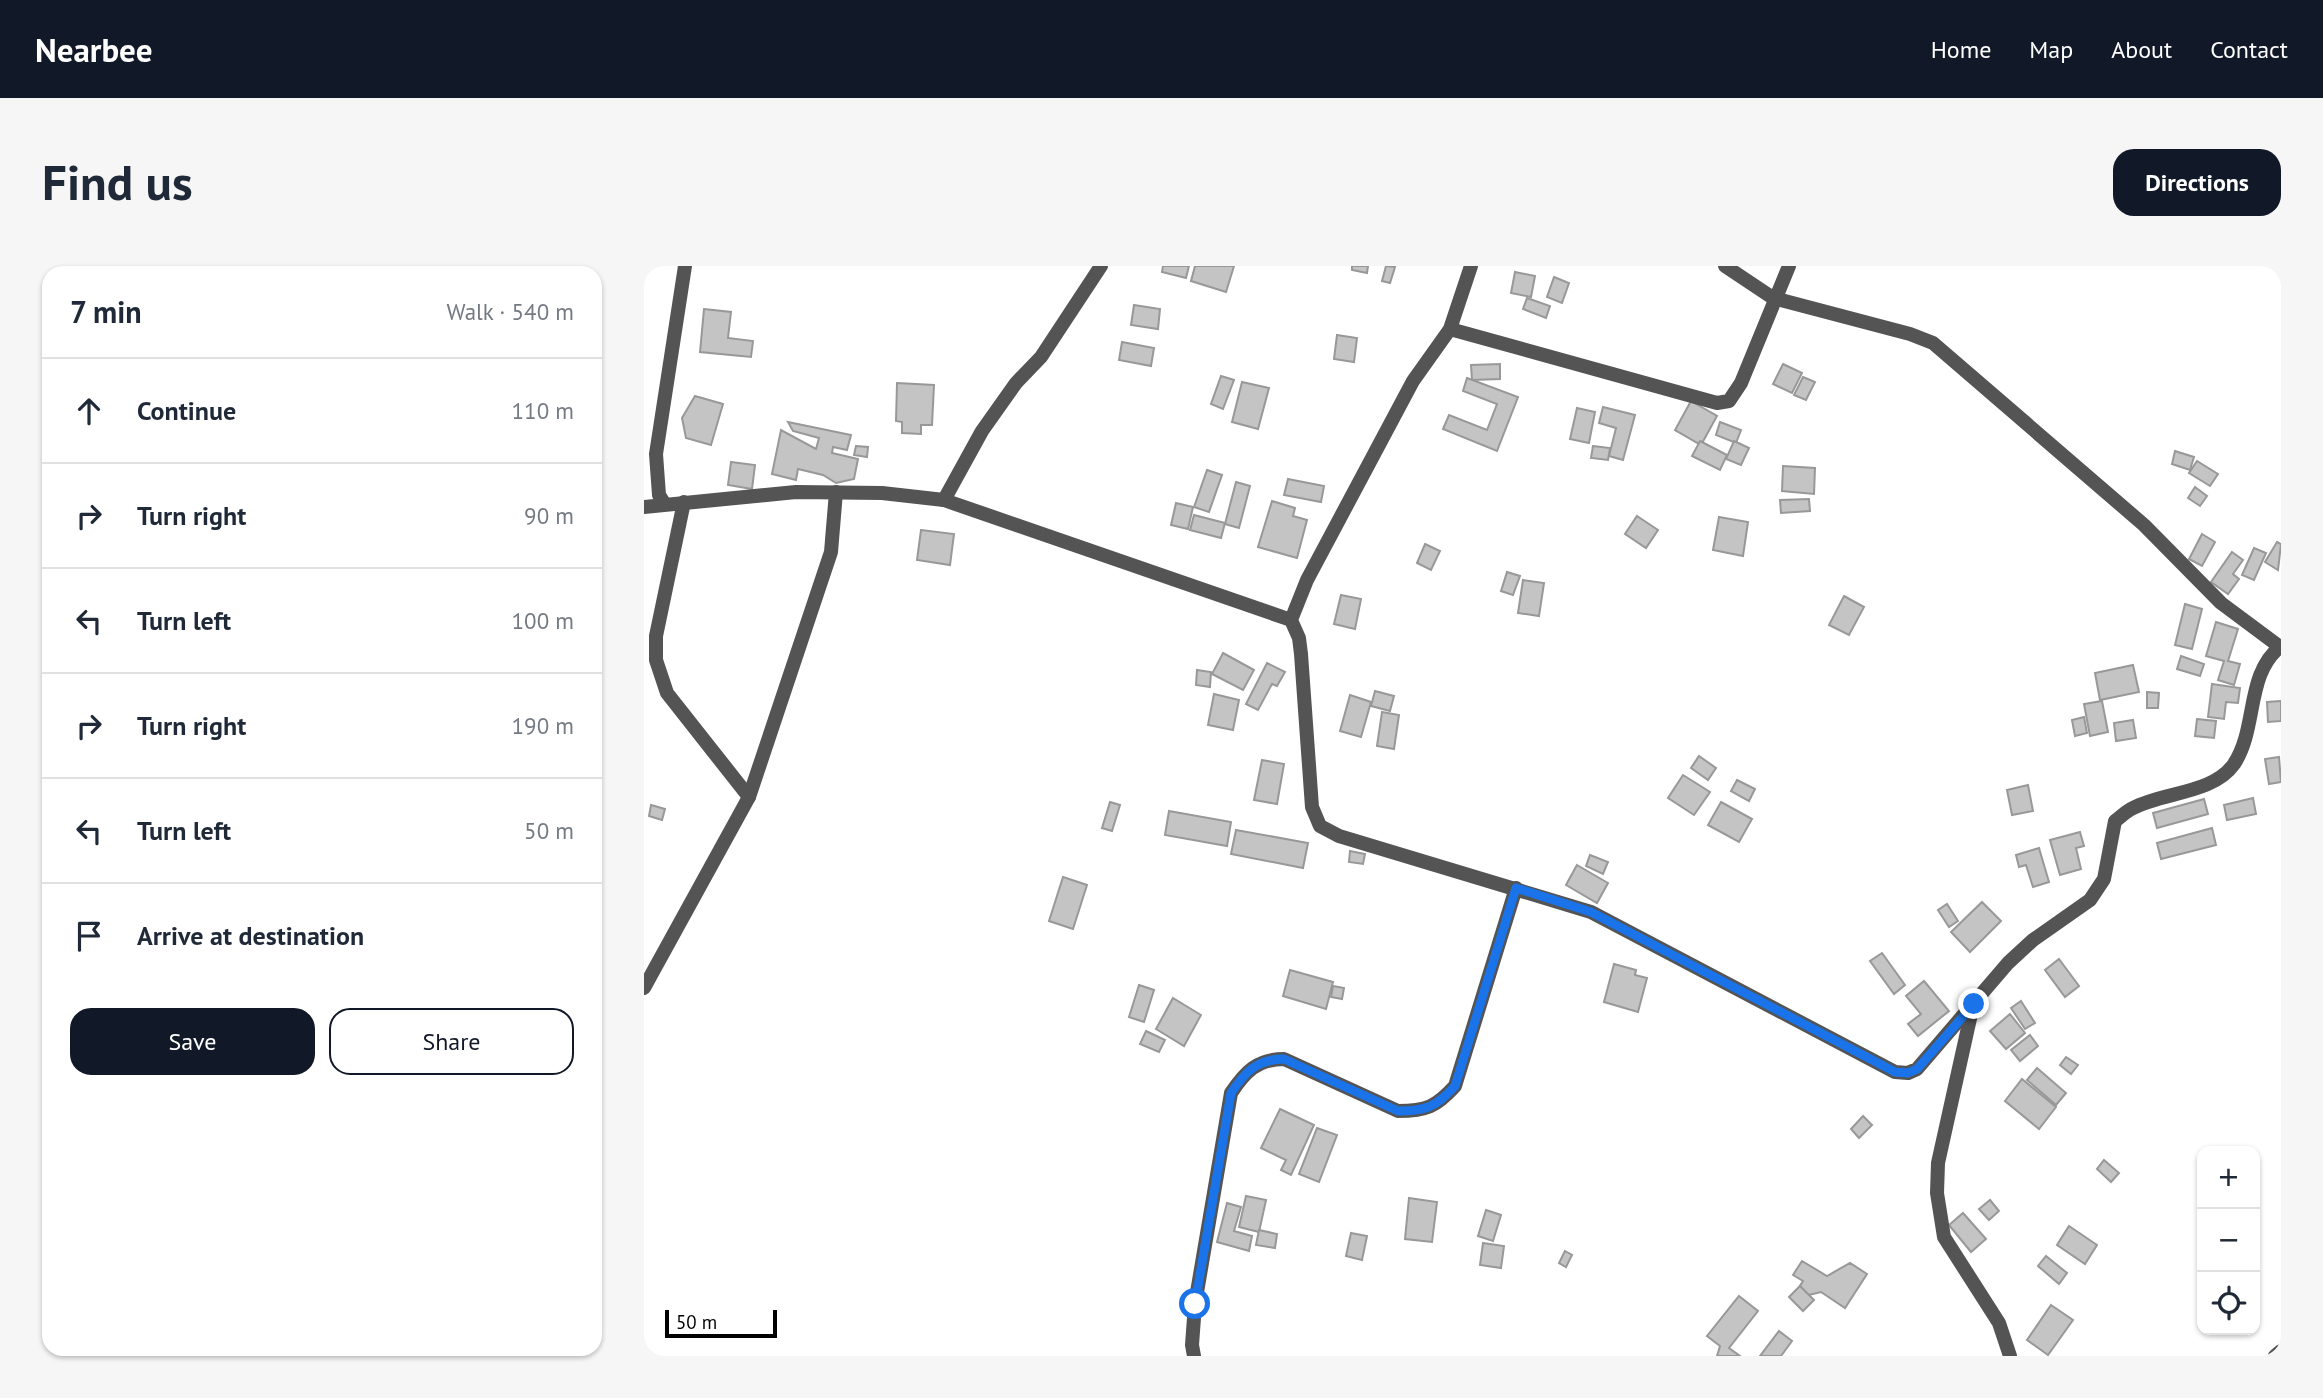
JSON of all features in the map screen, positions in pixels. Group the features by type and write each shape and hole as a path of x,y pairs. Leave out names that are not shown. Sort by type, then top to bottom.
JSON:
{"street":[{"path":"664,503 659,495 656,454 685,266"},
{"path":"944,500 975,441 1016,383 1041,357 1101,266"},
{"path":"1471,266 1450,329 1413,381 1307,580 1291,620 1301,654 1312,807 1320,826 1339,836 1591,912 1895,1072 1908,1073 1917,1069 2008,963 2034,940 2090,900 2104,878 2115,821 2132,808 2217,780 2234,764 2246,735 2261,674 2280,646 2221,603 2144,525 2057,453 1966,368 1933,343 1910,334 1773,298 1725,266"},
{"path":"1450,329 1717,403 1729,401 1741,383 1773,298 1789,266"},
{"path":"644,507 796,492 836,492 944,500 1291,620"},
{"path":"644,988 748,797 831,552 836,492"},
{"path":"684,502 656,636 656,660 667,693 748,797"},
{"path":"1194,1356 1192,1345 1195,1304 1231,1093 1245,1072 1266,1059 1284,1059 1398,1111 1417,1111 1439,1103 1455,1086 1516,888"},
{"path":"1974,1004 1938,1163 1937,1193 1944,1237 1999,1323 2010,1356"},
{"path":"2275,1356 2281,1351"}],"building":[{"path":"1163,266 1189,266 1186,278 1162,272"},
{"path":"1195,266 1234,266 1226,292 1191,281"},
{"path":"1352,266 1368,266 1367,273 1352,270"},
{"path":"1386,266 1395,267 1390,283 1382,281"},
{"path":"1515,272 1535,276 1531,297 1511,293"},
{"path":"1554,277 1569,283 1562,303 1547,297"},
{"path":"1527,298 1550,306 1546,318 1523,309"},
{"path":"1134,305 1160,309 1158,329 1131,325"},
{"path":"704,309 731,312 728,338 753,341 751,357 700,352"},
{"path":"1337,335 1357,338 1354,362 1334,359"},
{"path":"1122,342 1154,348 1151,366 1119,360"},
{"path":"1500,364 1500,379 1472,380 1471,365"},
{"path":"1783,364 1802,373 1792,393 1773,384"},
{"path":"1221,376 1234,380 1223,409 1211,404"},
{"path":"1803,377 1815,382 1806,400 1794,395"},
{"path":"1467,378 1518,397 1497,451 1443,429 1449,415 1487,430 1497,404 1463,391"},
{"path":"1242,382 1269,388 1258,429 1232,422"},
{"path":"897,383 934,385 932,425 921,425 921,434 902,433 902,422 896,421"},
{"path":"695,396 723,404 711,445 686,438 682,418"},
{"path":"1691,401 1717,416 1701,445 1675,430"},
{"path":"1603,407 1635,415 1623,460 1609,456 1616,428 1599,423"},
{"path":"1577,408 1595,412 1589,443 1570,439"},
{"path":"788,422 851,435 847,450 833,447 832,453 858,459 854,479 836,483 823,475 798,469 796,480 772,474 781,430 816,449 819,438 793,431"},
{"path":"1720,422 1741,430 1736,443 1716,435"},
{"path":"1700,441 1727,455 1720,470 1692,456"},
{"path":"1734,441 1749,448 1741,465 1726,459"},
{"path":"856,446 868,447 867,457 854,455"},
{"path":"1593,446 1610,448 1608,460 1591,458"},
{"path":"2175,451 2194,457 2190,470 2172,464"},
{"path":"2197,461 2218,474 2210,486 2189,473"},
{"path":"731,462 755,465 752,489 728,485"},
{"path":"1783,466 1815,468 1814,494 1782,491"},
{"path":"1207,470 1222,475 1209,512 1194,507"},
{"path":"1288,479 1324,486 1321,502 1284,495"},
{"path":"1236,482 1250,486 1239,528 1225,524"},
{"path":"2195,487 2207,496 2200,506 2188,498"},
{"path":"1809,499 1810,511 1781,513 1780,500"},
{"path":"1272,501 1295,508 1293,516 1307,520 1297,558 1258,547"},
{"path":"1176,503 1193,507 1188,529 1171,525"},
{"path":"1194,515 1225,523 1221,538 1190,530"},
{"path":"1637,516 1658,530 1646,548 1625,534"},
{"path":"1719,517 1748,522 1743,556 1713,550"},
{"path":"921,530 954,534 950,565 917,560"},
{"path":"2202,534 2215,542 2202,566 2189,559"},
{"path":"2277,542 2281,544 2278,570 2265,562"},
{"path":"1425,544 1440,551 1431,570 1417,563"},
{"path":"2254,548 2266,553 2254,580 2242,575"},
{"path":"2232,552 2243,560 2233,574 2239,579 2228,594 2211,582"},
{"path":"1507,572 1520,576 1513,595 1501,591"},
{"path":"1523,580 1544,583 1539,616 1518,613"},
{"path":"1341,595 1361,599 1355,629 1334,624"},
{"path":"1844,596 1864,607 1849,635 1829,625"},
{"path":"2185,604 2202,609 2192,649 2175,645"},
{"path":"2216,622 2238,629 2228,661 2240,664 2234,685 2218,680 2224,661 2206,656"},
{"path":"1223,653 1254,670 1243,690 1212,674"},
{"path":"2181,656 2204,664 2200,676 2177,669"},
{"path":"1267,663 1285,672 1277,686 1272,684 1258,710 1246,704"},
{"path":"2133,665 2139,692 2100,700 2095,673"},
{"path":"1197,670 1211,672 1210,687 1196,685"},
{"path":"2212,684 2240,688 2238,703 2226,702 2224,719 2208,717"},
{"path":"1375,691 1394,696 1390,711 1371,706"},
{"path":"2147,692 2159,693 2158,708 2147,708"},
{"path":"1214,694 1239,700 1233,730 1208,725"},
{"path":"1350,695 1371,702 1361,737 1340,731"},
{"path":"2102,701 2108,732 2090,736 2084,704"},
{"path":"2281,701 2281,721 2268,722 2267,702"},
{"path":"1382,712 1399,715 1394,749 1377,746"},
{"path":"2084,717 2087,733 2075,736 2072,720"},
{"path":"2197,719 2216,721 2214,738 2195,736"},
{"path":"2133,720 2136,738 2116,741 2114,723"},
{"path":"1699,756 1716,768 1708,780 1691,768"},
{"path":"2279,757 2281,782 2269,784 2265,759"},
{"path":"1262,760 1284,764 1277,804 1254,800"},
{"path":"1683,775 1710,792 1694,815 1668,798"},
{"path":"1737,780 1755,789 1749,801 1731,791"},
{"path":"2028,785 2033,811 2012,815 2007,790"},
{"path":"2253,798 2256,814 2227,820 2224,805"},
{"path":"2204,799 2208,814 2157,828 2153,813"},
{"path":"1110,802 1120,805 1112,831 1102,828"},
{"path":"1721,802 1752,819 1739,842 1708,825"},
{"path":"651,805 665,809 662,820 649,816"},
{"path":"1169,811 1231,822 1227,846 1165,835"},
{"path":"2212,828 2216,845 2161,859 2157,843"},
{"path":"1236,830 1308,843 1303,868 1231,854"},
{"path":"2080,832 2084,846 2076,848 2081,869 2060,875 2050,840"},
{"path":"2039,848 2049,882 2033,887 2026,865 2019,867 2016,855"},
{"path":"1350,851 1365,854 1363,864 1349,862"},
{"path":"1590,855 1608,862 1603,874 1586,866"},
{"path":"1577,865 1608,883 1597,903 1566,885"},
{"path":"1063,877 1087,885 1073,929 1049,921"},
{"path":"1982,902 2001,921 1970,952 1951,932"},
{"path":"1947,904 1958,921 1949,927 1938,910"},
{"path":"1882,953 1905,985 1894,994 1870,961"},
{"path":"2059,959 2079,986 2065,997 2045,970"},
{"path":"1614,964 1636,970 1635,975 1647,978 1638,1012 1604,1002"},
{"path":"1290,970 1333,982 1326,1009 1283,996"},
{"path":"1924,981 1949,1011 1918,1036 1908,1024 1921,1014 1906,996"},
{"path":"1139,985 1154,990 1144,1022 1129,1017"},
{"path":"1333,986 1344,988 1342,999 1331,997"},
{"path":"1173,998 1201,1015 1184,1046 1156,1029"},
{"path":"2021,1001 2035,1023 2025,1029 2011,1008"},
{"path":"2010,1014 2025,1033 2006,1049 1990,1031"},
{"path":"1146,1031 1165,1040 1159,1052 1140,1044"},
{"path":"2030,1035 2038,1046 2020,1061 2011,1050"},
{"path":"2066,1057 2078,1065 2071,1074 2060,1065"},
{"path":"2037,1068 2066,1093 2056,1105 2027,1080"},
{"path":"2022,1079 2056,1107 2039,1129 2005,1101"},
{"path":"1280,1109 1314,1125 1291,1175 1281,1170 1286,1160 1261,1148"},
{"path":"1863,1116 1872,1125 1859,1138 1851,1129"},
{"path":"1317,1128 1337,1135 1319,1182 1299,1174"},
{"path":"2104,1160 2119,1173 2111,1182 2097,1169"},
{"path":"1246,1196 1266,1200 1259,1232 1239,1227"},
{"path":"1409,1198 1437,1202 1432,1242 1405,1239"},
{"path":"1990,1200 1999,1211 1989,1220 1979,1209"},
{"path":"1227,1203 1241,1207 1234,1231 1252,1236 1249,1251 1217,1242"},
{"path":"1486,1210 1501,1215 1493,1241 1478,1236"},
{"path":"1963,1213 1986,1239 1971,1252 1949,1225"},
{"path":"2069,1226 2097,1245 2085,1264 2057,1245"},
{"path":"1259,1230 1277,1234 1275,1248 1256,1245"},
{"path":"1351,1233 1367,1236 1362,1260 1346,1256"},
{"path":"1483,1243 1504,1246 1501,1268 1480,1265"},
{"path":"1565,1251 1572,1255 1566,1267 1559,1263"},
{"path":"2046,1256 2067,1273 2059,1284 2038,1266"},
{"path":"1802,1261 1827,1276 1850,1263 1867,1274 1845,1308 1821,1292 1809,1295 1798,1289 1803,1281 1793,1275"},
{"path":"1800,1286 1814,1300 1803,1311 1789,1297"},
{"path":"1739,1296 1758,1311 1729,1348 1740,1356 1717,1356 1720,1346 1707,1336"},
{"path":"2051,1305 2073,1320 2048,1355 2027,1340"},
{"path":"1779,1331 1792,1341 1781,1356 1760,1356"}],"route":[{"path":"1195,1304 1231,1093 1245,1072 1266,1059 1284,1059 1398,1111 1417,1111 1439,1103 1455,1086 1516,888 1591,912 1895,1072 1908,1073 1917,1069 1974,1004"}]}
